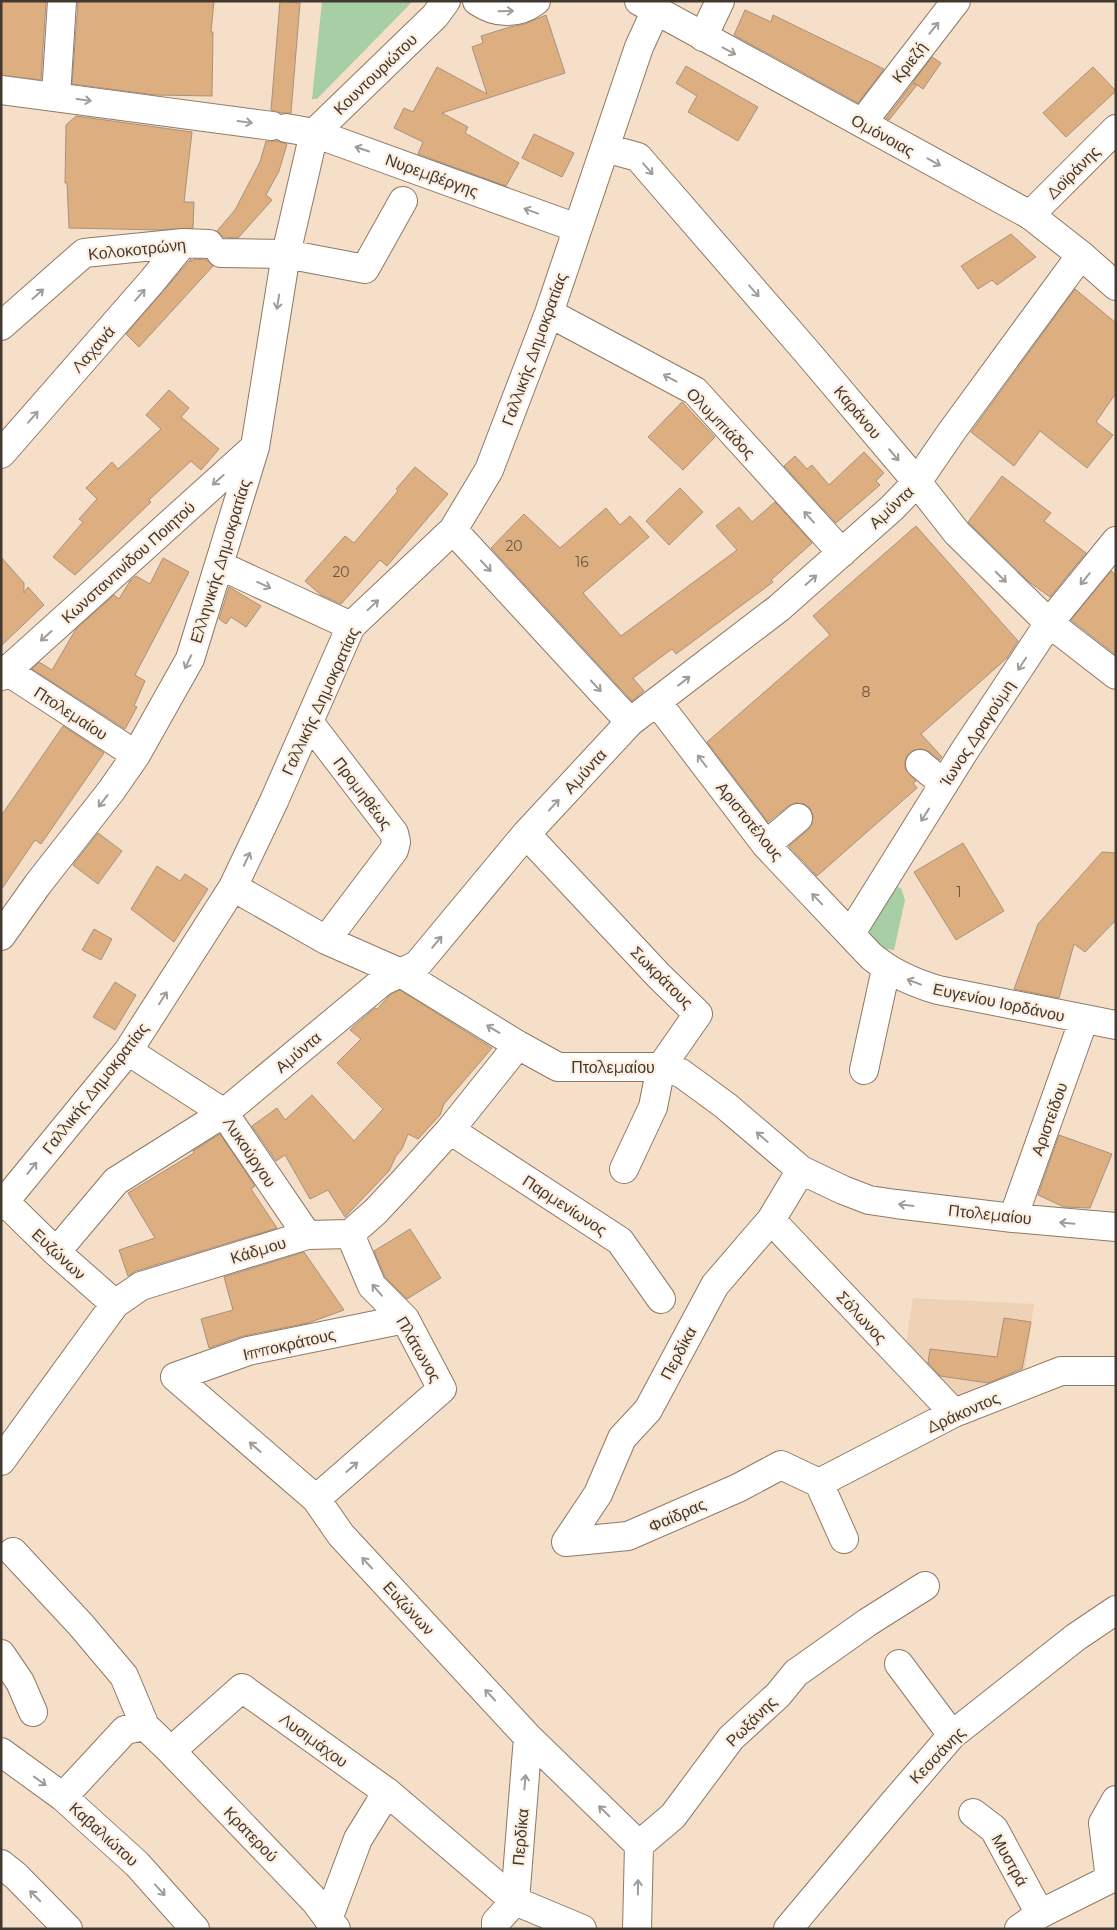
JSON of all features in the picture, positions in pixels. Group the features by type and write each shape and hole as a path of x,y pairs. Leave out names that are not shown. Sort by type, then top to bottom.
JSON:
{"street":[{"path":"56,96 62,1"},
{"name":"Κουντουριώτου","path":"314,133 441,8 469,1"},
{"path":"477,1 485,7 496,11 508,12 520,10 536,1"},
{"path":"703,37 720,1"},
{"name":"Κριεζή","path":"862,123 956,1"},
{"name":"Ομόνοιας","path":"648,6 1030,215 1081,255 1116,286"},
{"name":"Γαλλικής Δημοκρατίας","path":"3,1204 128,1051 233,887 351,626 453,530 490,470 549,312 605,148 639,47 648,6"},
{"name":"Νυρεμβέργης","path":"1,90 56,96 314,133 577,228"},
{"name":"Δοϊράνης","path":"1030,215 1116,129"},
{"name":"Ελληνικής Δημοκρατίας","path":"1,936 136,755 190,659 255,447 286,254 314,133"},
{"name":"Καράνου","path":"605,148 638,158 917,482 957,533 1049,623 1116,675"},
{"name":"Κολοκοτρώνη","path":"1,326 84,253 205,247 286,254 365,269 403,201"},
{"name":"Λαχανά","path":"1,454 153,280 205,247"},
{"name":"Αμύντα","path":"56,1252 116,1180 224,1113 383,981 417,965 526,834 630,722 779,608 892,508 917,482 1057,285 1081,255"},
{"name":"Ολυμπιάδος","path":"549,312 695,391 842,553"},
{"name":"Κωνσταντινίδου Ποιητού","path":"4,673 255,447"},
{"path":"453,530 630,722"},
{"name":"Ίωνος Δραγούμη","path":"851,934 944,784 1049,623 1116,541"},
{"path":"219,565 351,626"},
{"name":"Πτολεμαίου","path":"4,673 136,755"},
{"name":"Αριστοτέλους","path":"657,702 766,845 871,956 886,969"},
{"name":"Προμηθέως","path":"309,722 394,833 396,842 394,850 326,940"},
{"path":"920,764 944,784"},
{"path":"766,845 798,818"},
{"name":"Σωκράτους","path":"526,834 659,976 698,1014 661,1067 653,1108 624,1169"},
{"name":"Πτολεμαίου","path":"233,887 326,940 401,973 558,1067 661,1067 682,1072 726,1106 801,1170 824,1182 869,1200 1013,1218 1116,1227"},
{"path":"864,1070 886,969"},
{"name":"Ευγενίου Ιορδάνου","path":"886,969 938,990 1116,1025"},
{"name":"Αριστείδου","path":"1013,1218 1084,1019"},
{"path":"350,1234 375,1212 450,1130 518,1044"},
{"name":"Λυκούργου","path":"128,1051 224,1113 307,1235"},
{"name":"Παρμενίωνος","path":"450,1130 620,1241 661,1299"},
{"name":"Περδίκα","path":"566,1542 598,1494 622,1438 648,1410 715,1285 770,1220 801,1170"},
{"name":"Ευζώνων","path":"3,1204 115,1304"},
{"name":"Σόλωνος","path":"770,1220 954,1413"},
{"name":"Κάδμου","path":"1,1461 115,1304 141,1286 307,1235 350,1234"},
{"name":"Πλάτωνος","path":"316,1499 442,1389 405,1319 372,1286 350,1234"},
{"name":"Ιπποκράτους","path":"174,1377 248,1352 405,1319"},
{"name":"Δράκοντος","path":"819,1483 954,1413 1061,1371 1116,1371"},
{"name":"Ευζώνων","path":"174,1377 316,1499 341,1535 528,1737 639,1845"},
{"name":"Φαίδρας","path":"566,1542 628,1536 738,1488 781,1465 819,1483"},
{"path":"819,1483 844,1540"},
{"path":"13,1552 81,1625 124,1676 145,1726 171,1751"},
{"name":"Ρωξάνης","path":"639,1845 673,1816 731,1738 778,1695 796,1673 868,1622 925,1586"},
{"name":"Κεσσάνης","path":"788,1929 890,1806 952,1735 1076,1637 1116,1610"},
{"path":"1,1654 20,1682 33,1712"},
{"path":"899,1664 952,1735"},
{"name":"Λυσιμάχου","path":"171,1751 242,1688 387,1792 515,1901 582,1929"},
{"path":"63,1797 125,1730 145,1726"},
{"name":"Περδίκα","path":"515,1901 528,1737"},
{"name":"Κρατερού","path":"171,1751 316,1901 332,1924"},
{"name":"Καβαλιώτου","path":"1,1752 63,1797 137,1864 195,1929"},
{"name":"Κρατερού","path":"332,1924 358,1839 387,1792"},
{"path":"1030,1921 1113,1882 1103,1823 1116,1800"},
{"name":"Μυστρά","path":"973,1813 994,1829 1030,1921"},
{"path":"637,1929 639,1845"},
{"path":"1,1864 16,1876 68,1929"},
{"path":"496,1929 496,1922 515,1901"}],"shaded area":[{"path":"913,1298 1034,1304 1023,1384 996,1398 944,1393 905,1349"}],"green space":[{"path":"322,1 413,1 317,99 312,99"},
{"path":"895,886 901,888 905,900 894,950 879,948 869,938 870,931 879,910"}],"building":[{"path":"1,1 46,1 41,80 1,75"},
{"path":"78,1 214,1 211,32 213,32 212,96 156,95 72,84"},
{"path":"280,1 300,3 291,113 271,110"},
{"path":"745,10 771,22 773,15 884,69 858,103 734,35"},
{"path":"546,15 565,73 442,113 468,127 465,133 519,163 506,186 418,154 423,142 394,128 404,108 413,112 437,67 487,94 472,47 483,43 481,36 525,24"},
{"path":"932,57 941,63 923,89 913,82"},
{"path":"686,66 758,107 738,141 688,112 697,96 676,83"},
{"path":"1093,67 1116,91 1066,137 1043,113"},
{"path":"913,83 917,85 889,120 886,118"},
{"path":"76,116 192,132 184,202 194,202 193,228 159,230 69,228 67,183 65,183 66,125"},
{"path":"534,134 574,153 562,177 522,158"},
{"path":"266,141 277,141 287,144 279,171 266,195 272,200 238,238 223,237 217,231 235,210 260,162"},
{"path":"1011,234 1036,257 997,285 992,280 978,289 961,266"},
{"path":"191,259 191,262 194,259 207,260 213,266 139,347 126,334"},
{"path":"1075,289 1116,323 1116,393 1096,422 1113,435 1087,468 1040,431 1014,466 971,432"},
{"path":"169,390 189,408 181,417 219,449 201,470 191,461 149,500 151,502 75,575 53,557 83,522 79,519 97,499 86,488 112,462 118,469 161,429 146,415"},
{"path":"682,402 715,437 683,470 648,437"},
{"path":"864,452 884,473 876,481 880,485 836,523 784,466 795,456 807,469 812,465 829,485"},
{"path":"415,467 448,494 387,566 380,560 341,604 321,595 305,581 345,536 354,543 398,491 396,489"},
{"path":"1002,476 1051,513 1044,521 1086,553 1050,597 1028,581 968,522"},
{"path":"680,488 703,512 669,545 646,521"},
{"path":"775,502 812,543 771,580 773,582 676,654 672,649 633,678 644,691 632,701 491,548 524,514 560,548 606,508 620,525 630,516 649,537 583,593 621,636 737,550 716,526 739,507 752,522"},
{"path":"916,526 1018,641 1007,658 921,734 942,757 939,760 930,752 922,749 914,750 908,754 905,761 905,769 916,781 913,783 917,788 817,876 789,846 808,830 812,824 813,816 810,808 804,804 795,803 788,806 768,822 707,742 830,635 813,616"},
{"path":"1,557 24,583 24,593 28,587 44,605 1,646"},
{"path":"163,558 189,572 135,675 145,681 134,706 137,707 125,729 32,669 39,662 52,670 76,629 114,595 119,599 130,581 136,576 150,584"},
{"path":"1111,571 1116,575 1116,655 1071,620"},
{"path":"229,587 261,606 246,627 231,617 226,624 219,619"},
{"path":"63,726 104,753 41,844 35,840 1,890 1,816"},
{"path":"98,833 122,851 98,884 73,865"},
{"path":"963,843 1004,911 956,940 914,872"},
{"path":"1102,852 1116,853 1116,920 1085,952 1074,944 1059,998 1014,989 1038,924"},
{"path":"157,866 180,881 185,874 208,889 174,942 131,909"},
{"path":"94,929 112,939 101,960 82,950"},
{"path":"115,982 136,995 115,1030 93,1017"},
{"path":"400,990 492,1048 444,1104 440,1115 418,1139 408,1134 402,1149 396,1156 389,1171 345,1217 328,1190 310,1199 285,1155 276,1161 252,1126 277,1108 285,1120 312,1095 354,1141 383,1109 337,1063 361,1039 350,1030 375,1008 377,1009 391,994"},
{"path":"220,1134 255,1186 251,1189 277,1228 136,1271 128,1276 119,1250 155,1238 128,1193 194,1153 193,1151"},
{"path":"1059,1135 1112,1154 1090,1208 1064,1207 1038,1195"},
{"path":"410,1229 441,1278 407,1299 385,1277 374,1251"},
{"path":"304,1252 344,1310 308,1323 243,1336 209,1348 201,1319 233,1310 224,1277"},
{"path":"1004,1318 1031,1322 1022,1369 988,1383 940,1376 928,1363 930,1349 997,1357"}]}
